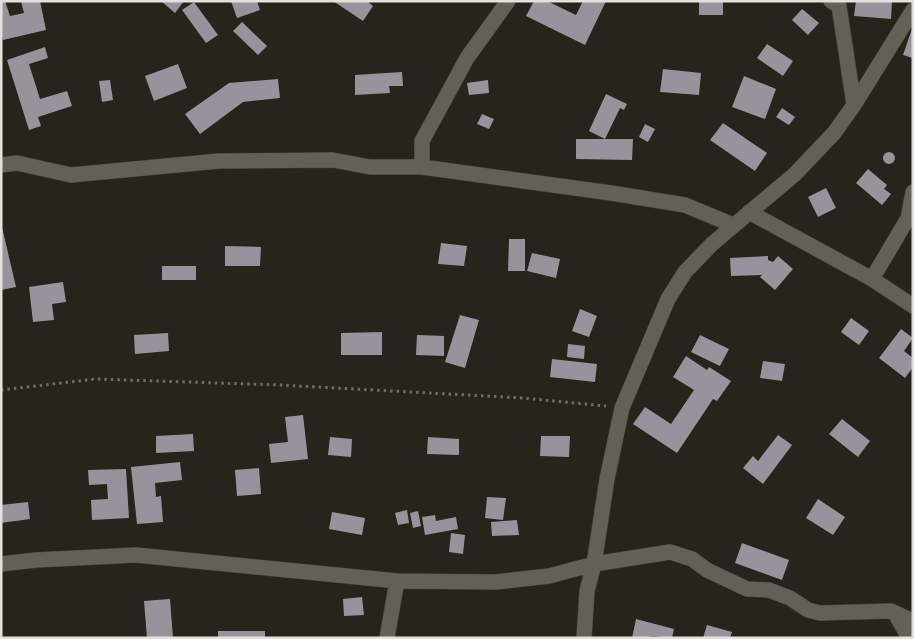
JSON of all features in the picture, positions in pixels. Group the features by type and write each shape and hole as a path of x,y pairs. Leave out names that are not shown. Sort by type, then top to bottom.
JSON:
{"street":[{"path":"422,167 422,141 467,58 508,1"},
{"path":"831,1 839,6 854,105"},
{"path":"584,638 587,591 594,564 607,479 622,408 668,299 685,272 712,244 795,174 834,133 854,105 913,10"},
{"path":"1,165 17,163 71,175 229,161 333,160 370,167 422,167 685,205 733,225"},
{"path":"872,279 908,218 913,192"},
{"path":"749,212 872,279 913,306"},
{"path":"1,564 36,560 136,555 397,581 496,582 549,576 594,564 670,552 692,558 707,570 748,589 769,590 790,598 808,610 820,613 891,611 913,621"},
{"path":"386,638 397,581"},
{"path":"895,613 908,638"}],"path":[{"path":"1,390 95,378 523,398 622,408"}],"building":[{"path":"1,1 5,1 10,16 24,13 21,1 40,1 46,30 3,40 1,34"},
{"path":"161,1 184,1 175,13"},
{"path":"231,1 257,1 260,10 237,18"},
{"path":"333,1 367,1 373,6 363,21"},
{"path":"534,1 547,1 576,15 583,1 606,1 585,45 526,16"},
{"path":"699,1 723,1 723,15 699,15"},
{"path":"856,1 892,1 891,19 854,16"},
{"path":"194,2 218,35 206,43 182,10"},
{"path":"802,9 819,23 808,35 792,20"},
{"path":"242,22 267,46 258,55 233,31"},
{"path":"913,26 913,58 903,55"},
{"path":"767,44 793,61 783,76 757,58"},
{"path":"45,47 48,58 29,64 40,99 67,91 72,106 38,117 41,126 29,130 7,60"},
{"path":"178,64 187,88 154,101 145,76"},
{"path":"663,69 701,73 699,95 660,92"},
{"path":"402,72 403,86 389,86 390,93 355,95 355,75"},
{"path":"744,76 776,89 765,119 732,107"},
{"path":"278,79 280,98 243,102 200,134 185,114 229,83"},
{"path":"110,80 113,100 102,102 99,81"},
{"path":"488,80 489,93 469,95 467,83"},
{"path":"606,94 627,104 624,110 620,108 605,139 589,131"},
{"path":"782,108 795,117 789,125 776,117"},
{"path":"482,114 494,119 489,129 477,124"},
{"path":"723,123 767,153 755,171 710,140"},
{"path":"645,124 655,129 648,142 639,137"},
{"path":"576,139 633,139 632,160 576,159"},
{"path":"887,152 891,152 895,158 891,164 887,164 883,160 883,156"},
{"path":"868,169 887,185 884,189 891,194 882,205 856,183"},
{"path":"826,188 836,208 818,217 808,197"},
{"path":"1,228 16,287 1,290"},
{"path":"509,239 525,239 525,271 508,271"},
{"path":"441,243 467,246 464,266 438,264"},
{"path":"225,246 261,247 260,266 225,266"},
{"path":"532,253 560,259 556,278 527,271"},
{"path":"768,256 768,260 773,262 778,256 793,269 775,290 760,277 762,275 731,276 730,258"},
{"path":"162,266 196,266 196,280 162,280"},
{"path":"63,282 66,302 52,304 54,320 33,322 29,287"},
{"path":"580,309 597,316 589,337 572,331"},
{"path":"460,315 479,320 465,368 445,362"},
{"path":"851,318 869,331 859,345 841,332"},
{"path":"901,329 913,338 904,351 913,358 913,367 905,378 879,358"},
{"path":"382,332 382,355 341,355 341,333"},
{"path":"168,333 169,351 135,354 134,335"},
{"path":"417,335 444,336 444,356 416,355"},
{"path":"700,335 729,349 720,366 691,352"},
{"path":"568,344 585,346 584,359 567,357"},
{"path":"686,356 707,370 709,367 731,381 717,401 713,399 677,453 633,424 645,407 671,424 694,390 673,377"},
{"path":"552,359 597,364 595,382 550,377"},
{"path":"763,361 785,364 782,381 760,378"},
{"path":"303,415 308,459 271,463 269,444 288,442 285,417"},
{"path":"842,419 870,441 858,457 829,434"},
{"path":"193,434 194,451 156,453 156,436"},
{"path":"778,435 792,445 763,484 743,468 753,456 758,461"},
{"path":"541,436 570,436 569,457 540,456"},
{"path":"330,437 352,439 351,457 328,455"},
{"path":"428,437 459,439 459,455 427,454"},
{"path":"180,462 182,480 155,483 156,497 161,496 163,522 137,524 131,467"},
{"path":"259,468 261,494 237,496 235,470"},
{"path":"126,469 129,518 92,520 91,500 108,499 107,484 89,485 88,470"},
{"path":"487,497 506,498 503,520 485,518"},
{"path":"818,499 845,517 833,535 806,518"},
{"path":"28,502 30,519 1,523 1,505"},
{"path":"407,510 409,523 398,525 395,513"},
{"path":"418,511 421,526 413,528 410,513"},
{"path":"332,512 365,518 362,535 329,529"},
{"path":"435,515 436,521 456,517 458,529 425,535 422,517"},
{"path":"517,520 519,535 492,536 491,522"},
{"path":"451,533 465,535 463,554 449,552"},
{"path":"742,543 789,560 782,580 735,563"},
{"path":"362,597 364,615 344,616 343,599"},
{"path":"170,599 173,638 147,638 144,601"},
{"path":"636,619 674,629 672,638 651,636 651,638 632,638"},
{"path":"707,625 732,632 730,638 703,638"},
{"path":"218,631 265,631 265,638 218,638"}]}
